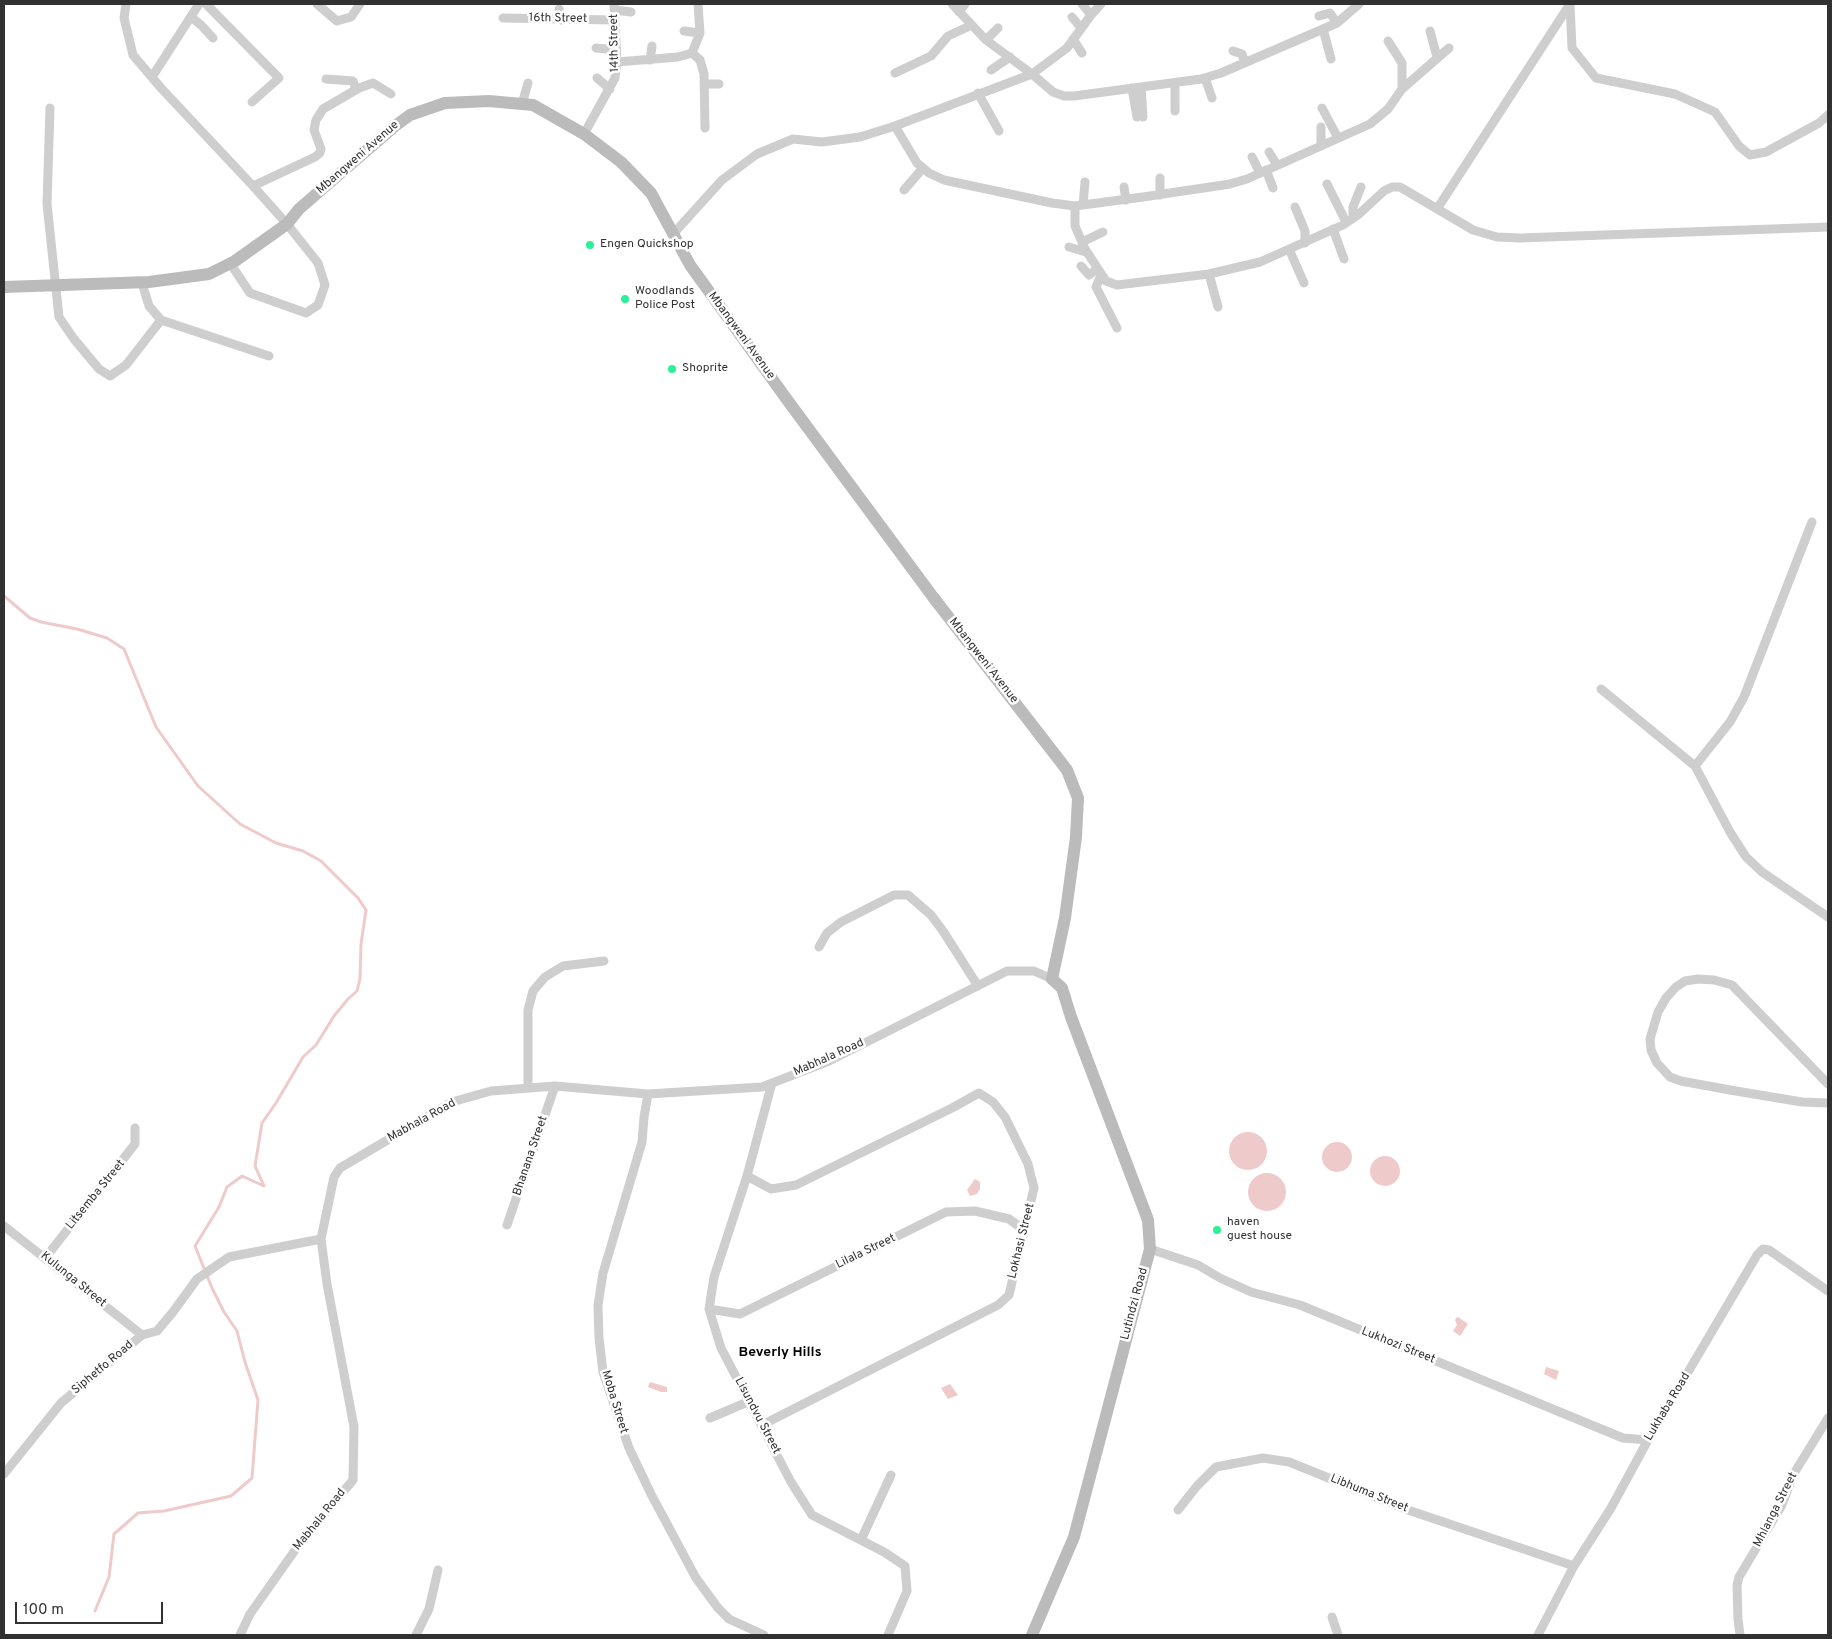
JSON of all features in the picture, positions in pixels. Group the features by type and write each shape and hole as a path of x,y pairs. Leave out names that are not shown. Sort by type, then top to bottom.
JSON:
{"street":[{"path":"126,4 124,18 133,54 287,224 318,264 324,285 318,305 306,313 250,292 230,263"},
{"path":"152,77 200,4"},
{"path":"206,4 280,78 252,102"},
{"path":"317,4 337,21 351,17 360,4"},
{"path":"692,53 700,32 698,4"},
{"path":"952,4 986,40 1053,92 1064,96 1205,78 1245,63 1337,23 1359,4"},
{"path":"960,12 965,4"},
{"path":"1082,4 1090,15"},
{"path":"674,233 722,180 757,154 793,139 822,142 860,137 895,126 1032,74 1067,48 1090,15 1101,4"},
{"path":"1570,4 1572,48 1596,78 1675,94 1715,112 1739,146 1750,155 1766,152 1819,123 1828,115"},
{"path":"1437,209 1570,4"},
{"path":"614,5 631,12"},
{"name":"14th Street","path":"584,134 615,78 617,62 614,5"},
{"path":"559,9 561,20"},
{"path":"511,11 518,18"},
{"path":"1319,16 1330,12 1337,23"},
{"path":"191,17 202,25 213,38"},
{"path":"1072,17 1081,28"},
{"name":"16th Street","path":"503,18 614,20"},
{"path":"895,74 931,56 948,36 972,25"},
{"path":"986,40 998,28"},
{"path":"1323,29 1331,60"},
{"path":"684,31 700,32"},
{"path":"1430,31 1437,57"},
{"path":"1073,39 1082,53"},
{"path":"1388,41 1402,63 1402,89"},
{"path":"650,60 652,46"},
{"path":"596,48 616,50"},
{"path":"895,126 917,163 929,173 944,180 1052,204 1079,205 1126,200 1230,184 1370,124 1388,109 1402,89 1449,48"},
{"path":"1233,50 1242,54 1245,63"},
{"path":"617,62 678,57 692,53"},
{"path":"692,53 700,60 704,74 700,101 704,128"},
{"path":"990,70 1010,57"},
{"path":"597,78 610,89"},
{"path":"1205,78 1212,98"},
{"path":"326,79 353,81 356,90"},
{"path":"1175,82 1175,110"},
{"path":"253,186 320,153 321,149 314,130 316,120 323,109 356,90 373,83 391,94"},
{"path":"522,104 528,83"},
{"path":"704,84 719,84"},
{"path":"1136,88 1140,117"},
{"path":"978,93 999,131"},
{"name":"Mbangweni Avenue","path":"4,287 142,283 209,274 230,263 287,224 299,209 410,114 445,103 489,101 533,105 584,134 621,162 651,193 690,265 933,597 1067,770 1078,798 1076,837 1065,918 1052,979"},
{"path":"50,108 47,204 59,317 74,339 99,369 110,376 126,365 161,320"},
{"path":"1322,108 1338,138"},
{"path":"1321,127 1321,146"},
{"path":"1270,152 1277,165"},
{"path":"1252,157 1273,188"},
{"path":"904,190 923,168"},
{"path":"1160,178 1160,195"},
{"path":"1085,182 1074,226 1086,252 1099,272 1106,281 1117,285 1209,274 1260,262 1305,243 1350,220 1392,187 1400,187 1473,230 1497,236 1520,238 1828,227"},
{"path":"1327,184 1350,220"},
{"path":"1124,187 1126,200"},
{"path":"1350,220 1361,187"},
{"path":"1295,207 1304,231 1305,243"},
{"path":"1333,229 1344,259"},
{"path":"1082,242 1103,232"},
{"path":"1069,247 1086,252"},
{"path":"1290,249 1304,283"},
{"path":"1081,266 1089,275 1099,272"},
{"path":"1099,272 1096,287 1117,328"},
{"path":"1209,274 1218,307"},
{"path":"142,283 149,306 161,320 269,356"},
{"path":"1696,766 1730,722 1744,697 1812,522"},
{"path":"1601,689 1696,766 1730,832 1746,857 1762,872 1828,917"},
{"path":"819,947 827,933 841,922 894,895 908,895 931,915 944,931 978,986"},
{"path":"528,1088 528,1010 532,991 545,976 563,966 604,960"},
{"name":"Mabhala Road","path":"240,1635 250,1614 298,1546 353,1480 354,1427 327,1284 321,1239 334,1178 340,1168 452,1102 491,1091 555,1086 648,1094 762,1087 828,1061 1006,971 1034,971 1052,979"},
{"path":"1828,1084 1732,985 1698,978 1685,981 1676,987 1666,998 1658,1012 1650,1039 1651,1050 1657,1064 1670,1076 1692,1083 1784,1099 1828,1103"},
{"name":"Lutindzi Road","path":"1032,1635 1074,1537 1150,1249 1148,1220 1071,1017 1062,988 1052,979"},
{"name":"Lisundvu Street","path":"772,1083 747,1176 714,1277 709,1309 721,1348 791,1482 812,1515 884,1552 905,1566 907,1591 888,1635"},
{"name":"Bhanana Street","path":"507,1226 555,1086"},
{"name":"Lokhasi Street","path":"747,1176 771,1189 796,1185 979,1093 993,1102 1005,1117 1028,1164 1034,1188 1032,1204 1022,1232 1020,1252 1009,1296 998,1305 762,1425"},
{"name":"Moba Street","path":"648,1094 642,1142 603,1273 598,1305 599,1338 604,1372 629,1448 651,1494 696,1578 718,1608 729,1619 764,1635"},
{"name":"Litsemba Street","path":"46,1257 135,1144 136,1128"},
{"name":"Lilala Street","path":"709,1309 740,1314 946,1212 975,1211 1009,1219 1020,1227 1022,1232"},
{"name":"Kulunga Street","path":"4,1226 46,1257 101,1301 122,1321 142,1335"},
{"name":"Siphetfo Road","path":"4,1474 61,1403 142,1335 157,1331 197,1279 229,1257 321,1239"},
{"name":"Lukhozi Street","path":"1150,1249 1198,1265 1220,1278 1252,1292 1308,1309 1623,1438 1648,1440"},
{"name":"Lukhaba Road","path":"1538,1635 1574,1566 1610,1508 1757,1255 1763,1249 1770,1250 1828,1291"},
{"path":"710,1418 750,1401"},
{"name":"Mhlanga Street","path":"1740,1635 1737,1585 1739,1577 1782,1505 1793,1476 1828,1418"},
{"name":"Libhuma Street","path":"1178,1510 1197,1486 1216,1467 1263,1458 1289,1462 1408,1510 1574,1566"},
{"path":"862,1540 891,1475"},
{"path":"416,1635 429,1609 438,1570"},
{"path":"1332,1617 1338,1635"}],"shaded area":[{"path":"1248,1132 1262,1137 1267,1151 1262,1165 1248,1170 1234,1165 1229,1151 1234,1137"},
{"path":"1337,1142 1348,1146 1352,1157 1348,1168 1337,1172 1326,1168 1322,1157 1326,1146"},
{"path":"1385,1156 1396,1160 1400,1171 1396,1182 1385,1186 1374,1182 1370,1171 1374,1160"},
{"path":"1267,1173 1281,1178 1286,1192 1281,1206 1267,1211 1253,1206 1248,1192 1253,1178"},
{"path":"975,1179 980,1182 980,1189 977,1194 970,1196 967,1190"},
{"path":"1458,1317 1468,1324 1460,1336 1453,1331 1457,1325 1455,1320"},
{"path":"1546,1367 1559,1371 1556,1380 1544,1374"},
{"path":"650,1382 667,1387 667,1392 661,1392 648,1387"},
{"path":"950,1384 958,1395 948,1399 941,1388"}],"waterway":[{"path":"4,596 30,618 107,638 124,649 156,727 198,786 240,824 276,843 303,851 321,861 358,898 366,910 361,944 360,979 357,991 334,1016 316,1045 303,1057 262,1123 255,1166 264,1186 242,1176 227,1187 219,1207 195,1246 212,1288 224,1312 237,1331 258,1400 252,1478 231,1496 164,1511 138,1513 114,1534 109,1577 95,1611"}],"place":[{"name":"Engen Quickshop","path":"590,245"},
{"name":"Woodlands Police Post","path":"625,299"},
{"name":"Shoprite","path":"672,369"},
{"name":"haven guest house","path":"1217,1230"}],"district":[{"name":"Beverly Hills","path":"780,1353"}]}
